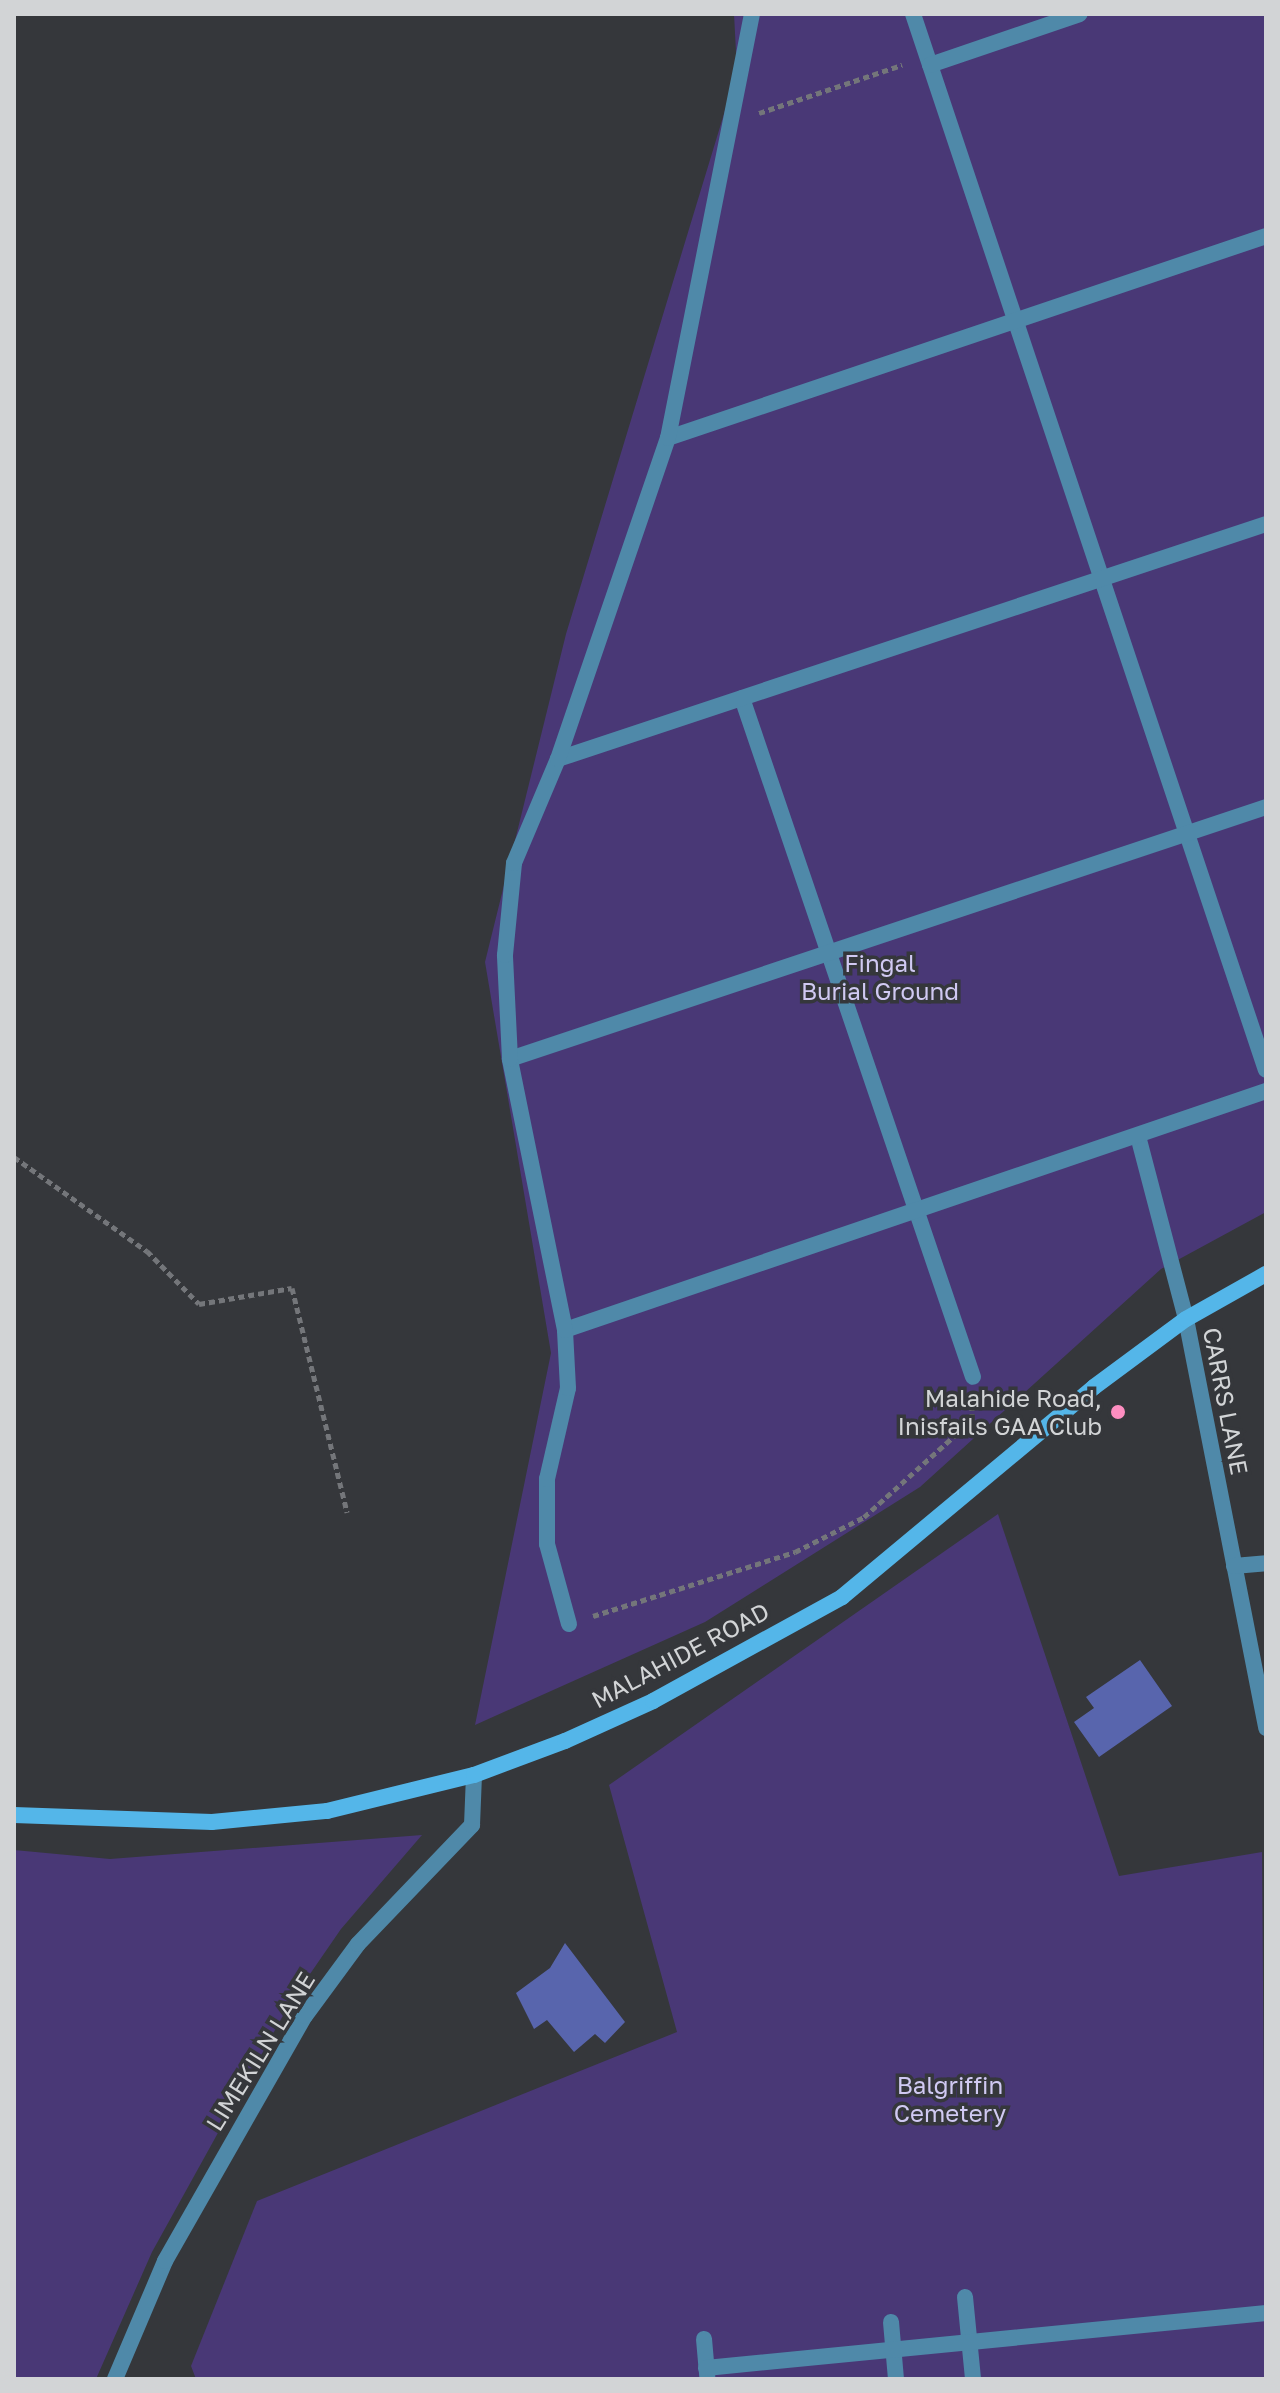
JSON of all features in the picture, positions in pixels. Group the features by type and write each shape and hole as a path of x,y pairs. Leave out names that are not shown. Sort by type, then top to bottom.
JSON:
{"main road":[{"name":"MALAHIDE ROAD","path":"14,1815 212,1822 327,1811 474,1775 653,1701 842,1597 1186,1319 1266,1274"}],"street":[{"path":"569,1624 547,1544 547,1479 568,1388 565,1330 510,1059 505,955 514,863 558,759 668,438 736,121 752,14"},
{"path":"913,14 1266,1070"},
{"path":"928,61 1080,14"},
{"path":"668,438 1266,236"},
{"path":"558,759 1266,524"},
{"path":"742,698 973,1377"},
{"path":"510,1059 828,950 1266,807"},
{"path":"565,1330 918,1214 1266,1091"},
{"name":"CARRS LANE","path":"1138,1136 1186,1319 1266,1728"},
{"path":"1234,1566 1266,1563"},
{"name":"LIMEKILN LANE","path":"115,2379 165,2261 305,2016 358,1944 472,1825 474,1775"},
{"path":"965,2297 973,2379"},
{"path":"704,2339 707,2374 893,2350 1266,2313"},
{"path":"891,2322 896,2379"}],"path":[{"path":"736,121 928,61"},
{"path":"14,1157 147,1251 199,1304 292,1288 347,1512"},
{"path":"569,1624 795,1552 864,1517 972,1420 973,1377"}],"green space":[{"name":"Fingal Burial Ground","path":"734,14 1266,14 1266,1212 1161,1269 920,1487 705,1622 475,1725 551,1353 485,962 566,634 737,71"},
{"name":"Balgriffin Cemetery","path":"998,1514 1119,1876 1262,1852 1266,2379 196,2379 191,2366 257,2201 677,2032 609,1785"},
{"path":"422,1835 341,1929 290,2003 152,2252 96,2379 14,2379 14,1850 110,1859"}],"building":[{"path":"1140,1660 1172,1706 1099,1757 1074,1722 1094,1708 1086,1697"},
{"path":"565,1943 625,2022 605,2043 595,2034 574,2052 547,2020 534,2029 516,1993 550,1968"}],"place":[{"name":"Malahide Road, Inisfails GAA Club","path":"1118,1412"}]}
